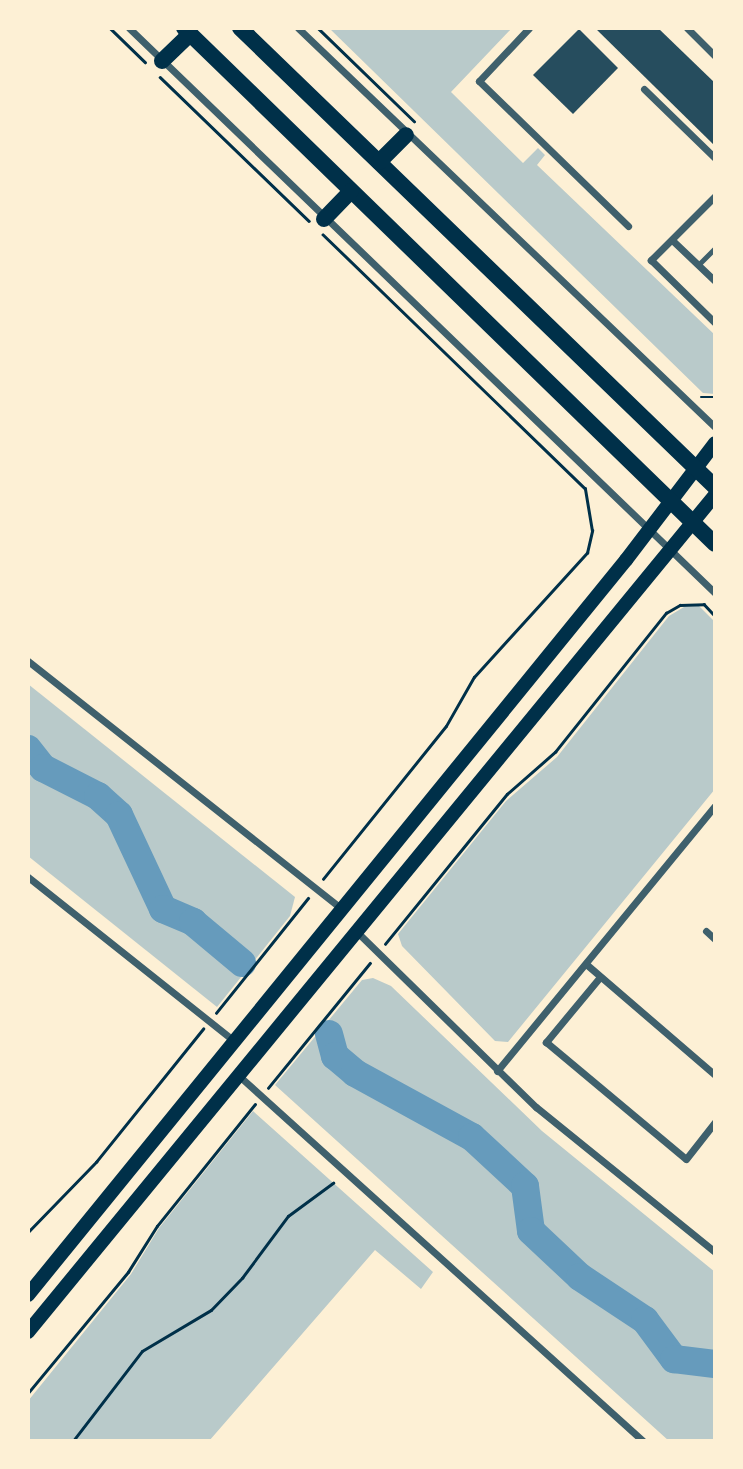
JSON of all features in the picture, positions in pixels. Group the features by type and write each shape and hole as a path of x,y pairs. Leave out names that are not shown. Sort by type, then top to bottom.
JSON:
{"main road":[{"path":"240,28 715,487"},
{"path":"157,68 187,31 715,544"},
{"path":"379,162 406,135"},
{"path":"324,219 351,191"},
{"path":"28,1294 651,527 715,443"},
{"path":"28,1332 669,547 715,495"}],"street":[{"path":"129,28 157,68 324,219 651,527 715,593"},
{"path":"298,28 406,135 715,427"},
{"path":"529,28 479,81 628,226"},
{"path":"687,28 715,56"},
{"path":"644,89 715,158"},
{"path":"715,196 651,260 715,323"},
{"path":"672,240 715,281"},
{"path":"28,661 342,909"},
{"path":"497,1071 715,806"},
{"path":"28,877 234,1041"},
{"path":"356,930 497,1071 715,1252"},
{"path":"706,931 715,939"},
{"path":"586,964 715,1075"},
{"path":"600,977 546,1042 686,1159 715,1122"},
{"path":"238,1075 643,1441"}],"lane":[{"path":"698,265 715,248"}],"path":[{"path":"110,28 157,68 585,489 593,531"},
{"path":"700,397 715,397"},
{"path":"28,1393 128,1272 157,1226 507,794 555,752 666,613 680,605 704,604 715,615"},
{"path":"73,1441 142,1351 211,1310 242,1278 288,1216 333,1184"}],"shaded area":[{"path":"329,28 512,28 451,92 523,163 538,148 545,155 537,165 715,335 715,394 703,393"},
{"path":"699,606 715,622 715,789 508,1042 495,1041 402,946 398,934 506,801 557,757 669,616 684,607"},
{"path":"28,684 295,897 290,916 217,1007 28,856"},
{"path":"373,978 391,986 542,1131 715,1272 715,1441 669,1441 275,1085 362,980"},
{"path":"253,1111 433,1272 421,1289 375,1250 209,1441 28,1441 28,1401 131,1274 159,1228"}],"building":[{"path":"595,28 658,28 715,83 715,146"},
{"path":"579,29 618,68 573,114 533,75"}],"waterway":[{"path":"28,749 43,768 98,796 119,815 163,909 193,922 242,963"},
{"path":"329,1034 335,1056 355,1073 472,1137 525,1186 531,1231 580,1277 645,1320 674,1359 715,1364"}]}
